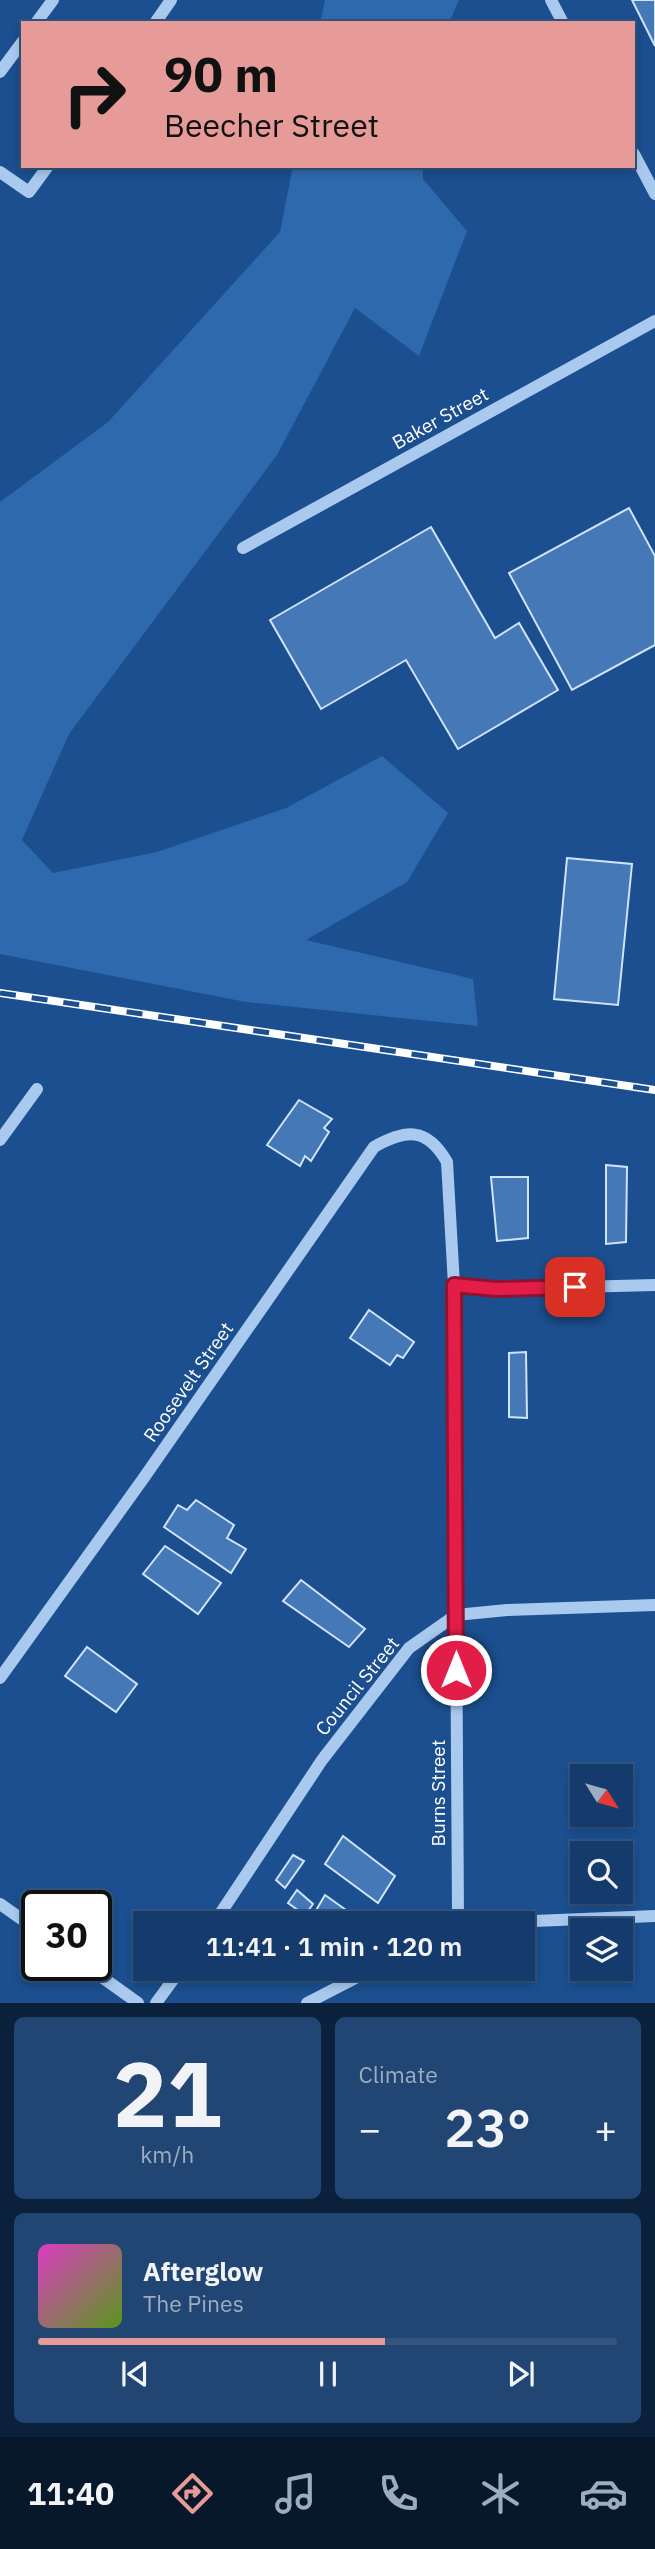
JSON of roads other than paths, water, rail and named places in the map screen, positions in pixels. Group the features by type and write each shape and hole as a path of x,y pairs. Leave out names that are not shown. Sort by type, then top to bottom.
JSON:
{"street":[{"path":"37,21 53,0"},
{"path":"156,21 172,0"},
{"path":"551,0 562,21"},
{"path":"0,72 21,44"},
{"path":"635,156 655,194"},
{"path":"0,172 29,192 47,168"},
{"name":"Baker Street","path":"243,548 655,321"},
{"path":"0,1140 37,1089"},
{"name":"Roosevelt Street","path":"0,1678 143,1479 374,1147 394,1136 412,1133 421,1136"},
{"name":"Burns Street","path":"421,1136 438,1147 447,1162 454,1285 456,1615 452,1911"},
{"path":"454,1285 496,1289 655,1285"},
{"name":"Council Street","path":"222,1911 322,1760 409,1648 456,1615 507,1610 655,1605"},
{"path":"0,1904 21,1919"},
{"path":"535,1921 655,1916"},
{"path":"107,1981 138,2003"},
{"path":"156,2003 172,1981"},
{"path":"307,2003 350,1981"}],"railway":[{"path":"0,993 655,1090"}]}
